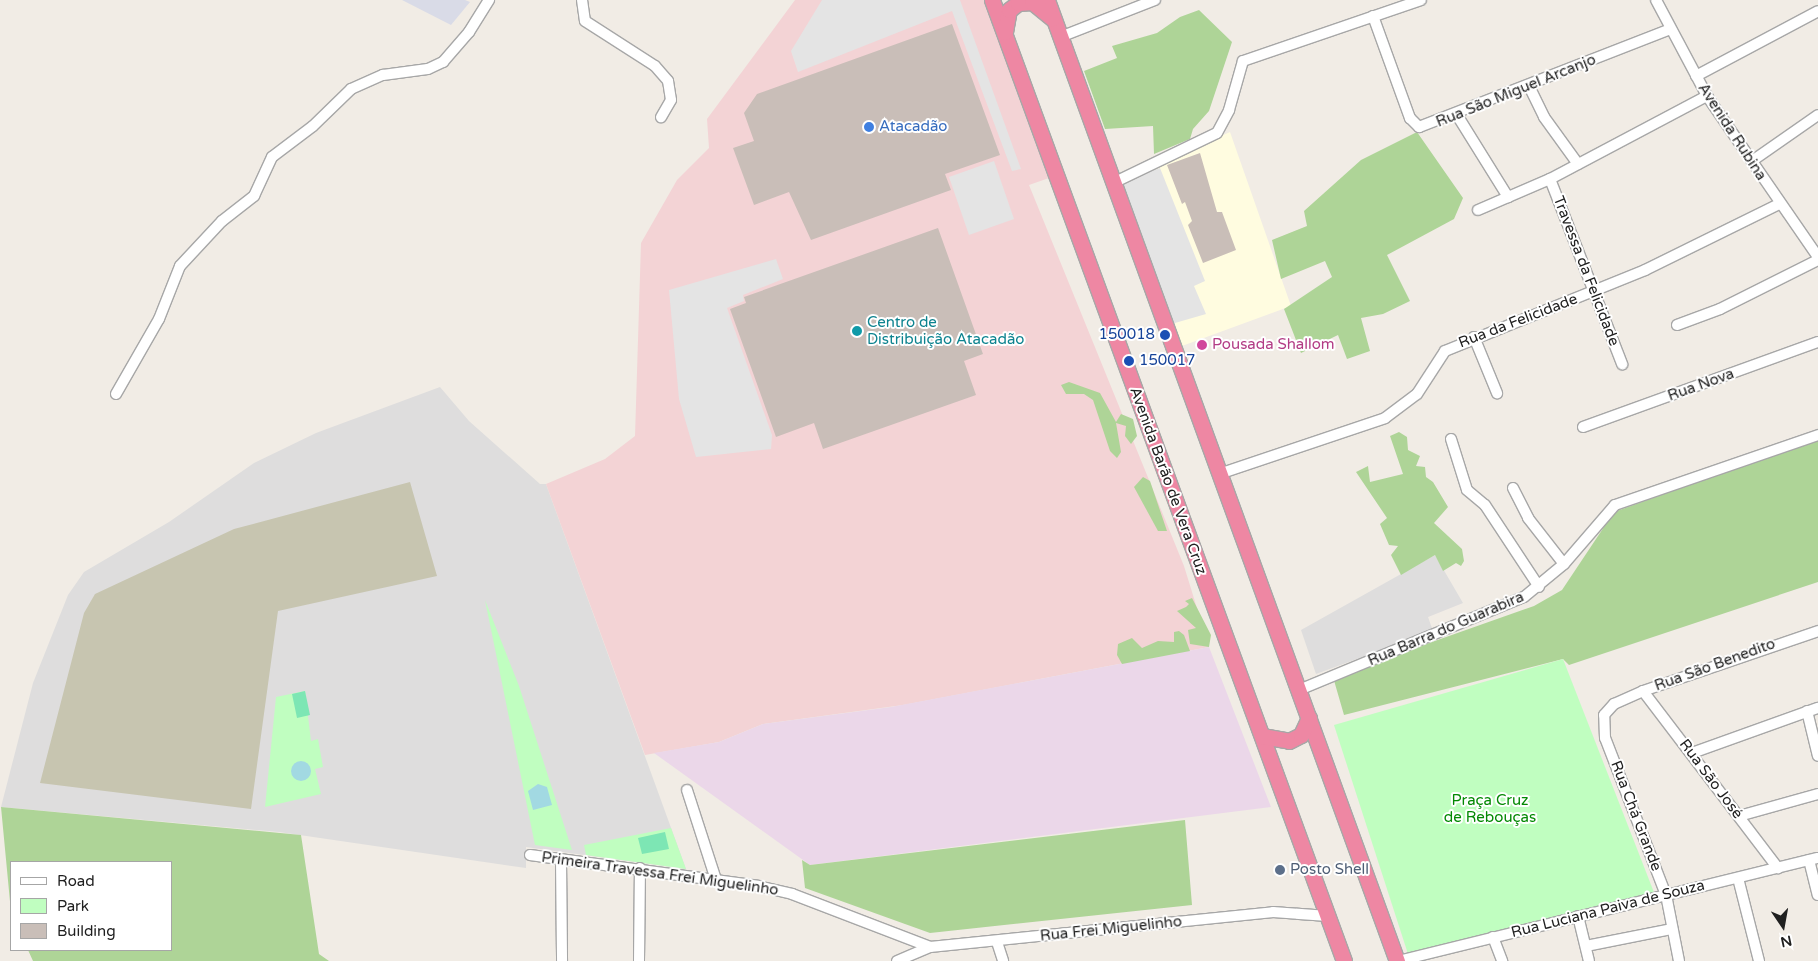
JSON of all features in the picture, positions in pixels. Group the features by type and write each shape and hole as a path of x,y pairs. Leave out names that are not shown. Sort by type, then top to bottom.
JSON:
{"highway":[{"name":"Avenida Barão de Vera Cruz","path":"992,0 1344,961"},
{"path":"1047,0 1397,961"},
{"path":"1004,36 1009,10 1018,3 1032,2 1055,21"},
{"path":"1262,736 1289,741 1301,735 1309,718"}],"street":[{"path":"582,0 585,21 655,66 668,81 671,100 661,117"},
{"path":"1060,37 1094,27 1130,4 1155,0"},
{"path":"1113,183 1216,133 1229,110 1243,61 1422,0"},
{"name":"Avenida Rubina","path":"1656,0 1707,96 1818,259"},
{"path":"116,394 159,319 180,266 222,221 254,196 272,157 314,126 350,89 383,76 428,69 443,62 484,2"},
{"path":"1696,76 1818,10"},
{"name":"Rua São Miguel Arcanjo","path":"1373,16 1414,124 1426,127 1670,29"},
{"path":"1530,86 1544,117 1578,164"},
{"path":"1478,210 1550,179 1707,96"},
{"path":"1457,115 1508,197"},
{"path":"1752,161 1818,115"},
{"name":"Travessa da Felicidade","path":"1550,179 1622,364"},
{"name":"Rua da Felicidade","path":"1219,474 1398,411 1418,394 1439,356 1474,337 1594,292 1779,204"},
{"path":"1676,325 1728,305 1818,259"},
{"path":"1474,337 1498,393"},
{"name":"Rua Nova","path":"1583,426 1818,342"},
{"name":"Rua Barra do Guarabira","path":"1298,690 1509,605 1539,587 1564,564 1614,505 1818,435"},
{"path":"1451,439 1467,490 1485,505 1539,587"},
{"path":"1513,488 1528,518 1564,564"},
{"name":"Rua São Benedito","path":"1614,704 1644,691 1818,631"},
{"name":"Rua São José","path":"1644,691 1778,868"},
{"name":"Rua Chá Grande","path":"1614,704 1604,715 1605,738 1666,895 1679,961"},
{"path":"1692,753 1818,708"},
{"path":"1806,711 1818,756"},
{"path":"687,790 716,880"},
{"path":"1739,816 1818,794"},
{"name":"Primeira Travessa Frei Miguelinho","path":"530,855 640,868 792,894 930,947"},
{"path":"1813,859 1818,895"},
{"name":"Rua Luciana Paiva de Souza","path":"1397,961 1813,859"},
{"path":"560,860 562,961"},
{"path":"639,961 640,868"},
{"path":"1738,878 1759,961"},
{"name":"Rua Frei Miguelinho","path":"897,961 930,947 996,942 1273,912 1328,916"},
{"path":"1578,916 1589,961"},
{"path":"1586,946 1672,929"},
{"path":"1493,937 1502,961"},
{"path":"996,942 1003,961"}],"shaded area":[{"path":"402,0 465,0 470,2 451,25"},
{"path":"795,0 984,0 1049,178 1029,185 1184,566 1209,647 903,705 763,724 719,742 645,755 546,484 605,459 635,436 641,243 677,180 709,148 707,119"},
{"path":"822,0 960,0 1021,169 1012,171 952,11 798,72 791,51"},
{"path":"1230,132 1291,306 1171,350 1113,184"},
{"path":"994,161 1014,219 969,235 949,177"},
{"path":"1160,168 1205,281 1194,286 1206,314 1168,325 1113,184"},
{"path":"776,259 783,279 743,295 744,301 727,308 772,435 771,449 696,457 679,399 669,290"},
{"path":"440,387 469,421 540,484 546,484 686,869 526,847 526,868 279,832 1,807 33,683 68,595 84,572 169,522 254,463 316,433"},
{"path":"410,482 437,576 278,611 251,809 40,783 84,613 95,594 234,529"},
{"path":"1435,555 1463,603 1428,617 1433,631 1316,674 1301,630"},
{"path":"1209,647 1271,807 810,865 654,753 719,742 763,724 891,707"}],"green space":[{"path":"1199,10 1232,42 1209,111 1193,129 1190,139 1154,154 1153,126 1105,129 1084,71 1117,58 1112,46 1157,33 1180,17"},
{"path":"1417,132 1463,198 1454,219 1387,255 1410,301 1383,314 1361,318 1370,351 1347,359 1338,335 1301,353 1284,309 1332,277 1325,261 1281,279 1272,240 1307,226 1304,211 1361,160"},
{"path":"1069,382 1100,393 1116,422 1121,414 1133,419 1137,436 1131,444 1125,436 1126,426 1116,423 1121,452 1117,458 1110,451 1093,400 1084,394 1066,394 1061,385"},
{"path":"1399,432 1407,437 1408,450 1420,456 1416,466 1425,467 1426,477 1433,482 1448,507 1434,523 1462,549 1464,561 1461,566 1456,563 1443,571 1435,555 1401,575 1391,555 1398,546 1389,545 1380,524 1387,518 1356,472 1368,466 1370,482 1403,474 1390,436"},
{"path":"1818,439 1818,582 1569,665 1563,659 1344,715 1333,677 1534,606 1562,590 1614,512"},
{"path":"1143,477 1150,481 1167,531 1158,531 1134,487"},
{"path":"1192,598 1211,635 1209,647 1190,644 1188,630 1196,628 1177,611 1186,607 1189,604 1185,601"},
{"path":"485,600 519,686 572,850 535,845"},
{"path":"1179,631 1184,635 1190,651 1122,664 1117,655 1118,644 1132,638 1142,648 1158,641 1174,642 1174,632"},
{"name":"Praça Cruz de Rebouças","path":"1563,659 1655,895 1408,954 1334,725"},
{"path":"305,691 311,741 318,739 323,767 315,769 321,794 265,807 276,697"},
{"path":"305,691 310,715 297,718 292,694"},
{"path":"1,807 301,835 319,954 329,961 33,961 28,951 172,951 172,861 10,861 10,902"},
{"path":"1185,820 1192,905 930,933 805,888 802,860 810,865"},
{"path":"671,828 686,869 586,855 584,845"},
{"path":"665,832 669,849 642,854 638,838"}],"water":[{"path":"301,761 308,764 311,771 308,778 301,781 294,778 291,771 294,764"},
{"path":"538,784 547,787 552,805 533,810 528,791"}],"building":[{"name":"Atacadão","path":"952,24 1000,155 945,174 951,190 811,240 789,192 754,205 733,148 754,141 744,113 757,94"},
{"path":"1200,153 1217,212 1222,212 1236,250 1203,263 1188,225 1192,221 1185,202 1182,204 1167,165"},
{"name":"Centro de Distribuição Atacadão","path":"938,228 983,354 964,361 976,395 823,449 814,423 776,437 730,309 746,303 744,297"}],"place":[{"name":"Atacadão","path":"869,127"},
{"name":"Centro de Distribuição Atacadão","path":"857,331"},
{"name":"150018","path":"1165,335"},
{"name":"Pousada Shallom","path":"1202,345"},
{"name":"150017","path":"1129,361"},
{"name":"Posto Shell","path":"1280,870"}]}
